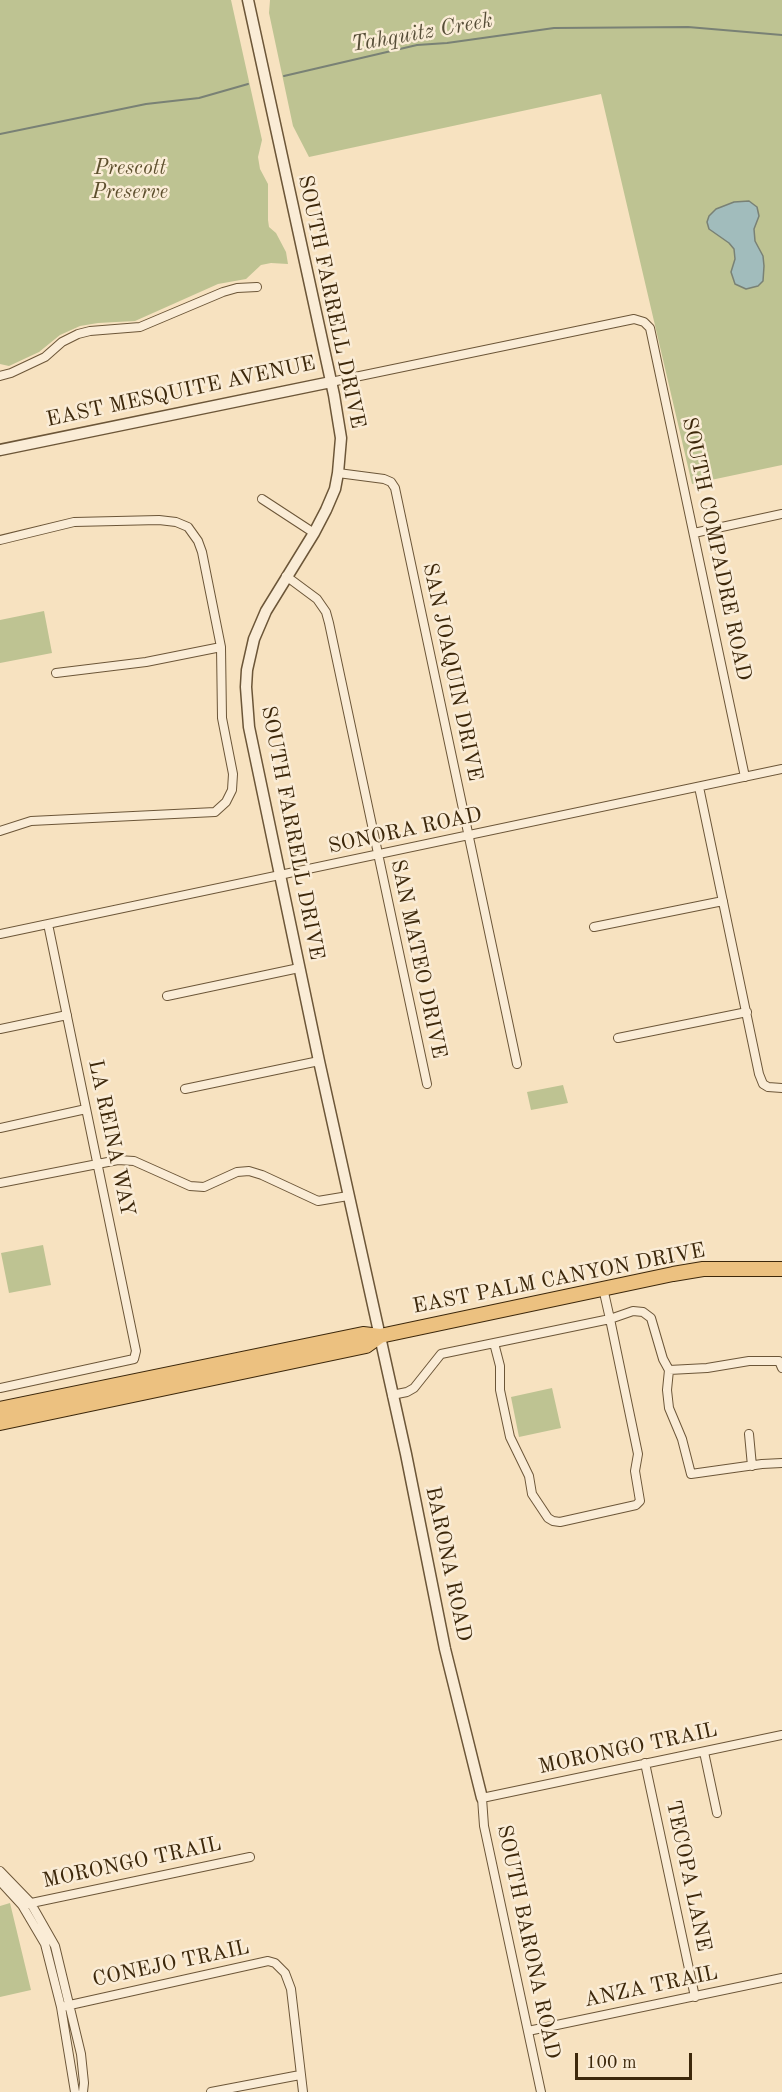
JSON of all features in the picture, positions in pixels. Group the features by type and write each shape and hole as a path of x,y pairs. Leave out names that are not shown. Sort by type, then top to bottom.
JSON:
{"main road":[{"name":"EAST PALM CANYON DRIVE","path":"0,1409 363,1334 380,1336 703,1269 782,1269"},
{"name":"EAST PALM CANYON DRIVE","path":"0,1423 364,1346 380,1336"}],"street":[{"name":"SOUTH FARRELL DRIVE","path":"248,0 331,382 341,438 335,489 314,533 266,611 254,639 248,663 246,687 249,727 348,1196 380,1336"},
{"path":"0,376 45,357 62,342 78,334 140,327 223,292 237,288 257,287"},
{"name":"EAST MESQUITE AVENUE","path":"0,450 634,318 644,322 650,328"},
{"name":"SOUTH COMPADRE ROAD","path":"650,328 745,777"},
{"name":"SAN JOAQUIN DRIVE","path":"338,473 384,479 391,482 395,488 517,1064"},
{"path":"262,499 314,533"},
{"path":"694,533 782,514"},
{"path":"0,540 74,522 159,520 176,522 188,527 198,541 202,552 221,647 222,717 233,774 232,790 226,802 215,812 31,821 0,831"},
{"name":"SAN MATEO DRIVE","path":"286,576 317,599 326,612 427,1084"},
{"path":"56,673 146,662 221,647"},
{"name":"SONORA ROAD","path":"0,934 782,769"},
{"path":"699,787 759,1074 763,1084 768,1087 782,1088"},
{"path":"594,927 723,901"},
{"name":"LA REINA WAY","path":"0,1388 134,1359 136,1352 48,924"},
{"path":"167,996 299,968"},
{"path":"618,1038 747,1012"},
{"path":"0,1029 67,1015"},
{"path":"185,1089 319,1061"},
{"path":"0,1128 86,1109"},
{"path":"0,1183 118,1160 134,1161 190,1186 216,1183 237,1172 249,1171 318,1201 348,1196"},
{"path":"494,1342 501,1371 500,1390 510,1437 530,1476 532,1494 548,1518 560,1522 636,1505 640,1501 634,1471 638,1454 603,1288"},
{"path":"393,1395 414,1388 441,1354 610,1319 633,1311 643,1312 651,1318 654,1333 669,1370 667,1389 669,1408 682,1439 691,1474 782,1463"},
{"name":"BARONA ROAD","path":"380,1336 445,1649 482,1798"},
{"path":"669,1370 707,1368 749,1361 779,1361 782,1368"},
{"path":"749,1434 752,1466"},
{"name":"MORONGO TRAIL","path":"482,1798 782,1735"},
{"path":"704,1752 717,1813"},
{"name":"TECOPA LANE","path":"645,1763 695,1997"},
{"name":"SOUTH BARONA ROAD","path":"482,1798 484,1826 541,2092"},
{"name":"MORONGO TRAIL","path":"26,1903 250,1857"},
{"path":"0,1871 26,1903 45,1944 82,2061 83,2092"},
{"path":"0,1881 26,1903"},
{"name":"CONEJO TRAIL","path":"65,2006 268,1961 275,1963 285,1973 291,1989 300,2075"},
{"name":"ANZA TRAIL","path":"528,2031 782,1978"},
{"path":"65,2006 75,2092"},
{"path":"211,2092 300,2075 303,2092"}],"green space":[{"name":"Prescott Preserve","path":"0,0 231,0 262,140 258,157 260,169 268,184 269,227 276,233 286,252 288,264 261,265 246,279 218,284 135,321 80,326 60,335 39,352 9,366 0,364"},
{"path":"270,0 782,0 782,465 692,484 601,94 309,157 293,126 269,13"},
{"path":"44,611 52,653 0,663 0,620"},
{"path":"563,1085 568,1103 531,1110 527,1092"},
{"path":"43,1245 51,1285 9,1293 1,1253"},
{"path":"552,1388 561,1428 519,1437 511,1397"},
{"path":"10,1903 31,1990 0,1997 0,1906"}],"water":[{"path":"749,201 757,207 759,216 754,229 755,241 763,256 764,266 763,281 758,286 746,289 735,284 731,272 735,259 734,249 709,229 707,222 716,209 734,202"}],"waterway":[{"name":"Tahquitz Creek","path":"284,76 417,45 554,28 688,27 782,35"},
{"name":"Tahquitz Creek","path":"0,134 146,104 199,98 248,84"}]}
